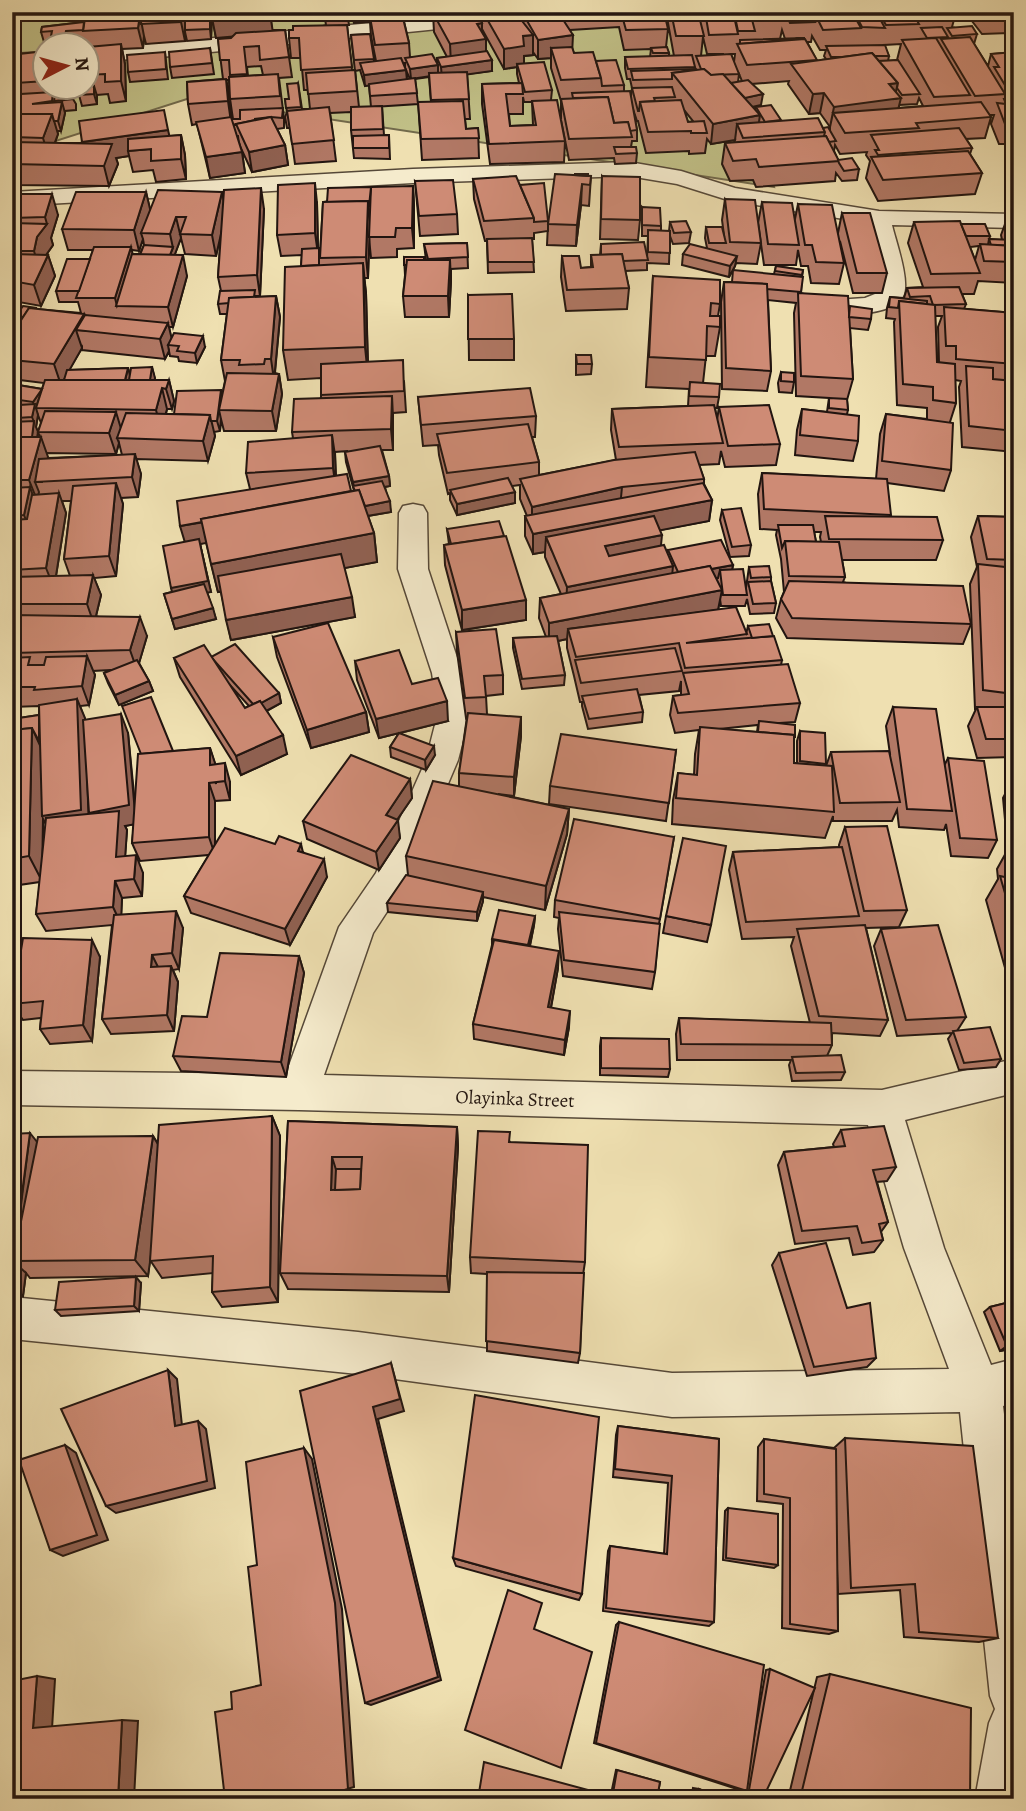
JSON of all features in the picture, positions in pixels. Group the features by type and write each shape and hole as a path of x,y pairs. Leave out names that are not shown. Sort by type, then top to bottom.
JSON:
{"street":[{"path":"102,54 161,51 546,12"},
{"path":"12,60 32,59"},
{"path":"12,199 413,176 629,169 681,178 731,194 879,218 1014,221"},
{"path":"803,307 864,307 882,302 892,295 893,281 879,218"},
{"path":"299,1092 357,927 390,880 442,760 454,713 447,673 413,569 413,513"},
{"name":"Olayinka Street","path":"12,1088 299,1092 882,1108 1014,1076"},
{"path":"882,1108 924,1248 996,1385 1014,1696"},
{"path":"12,1318 358,1353 672,1395 996,1385"},
{"path":"1000,1799 1014,1723"}],"shaded area":[{"path":"12,12 705,12 774,187 190,98 12,155"}],"building":[{"path":"86,12 127,12 127,16 140,15 138,28 83,31"},
{"path":"142,12 181,12 181,22 141,24"},
{"path":"185,12 210,12 210,29 185,30"},
{"path":"211,12 270,12 270,13 212,18"},
{"path":"476,12 482,23 477,24 486,39 450,44 433,13"},
{"path":"483,12 515,12 533,35 523,36 524,46 504,49"},
{"path":"522,12 558,12 573,35 538,40"},
{"path":"621,12 664,12 668,29 626,30"},
{"path":"671,12 698,12 704,36 676,36"},
{"path":"705,12 733,12 738,34 709,35"},
{"path":"734,12 750,12 755,31 738,31"},
{"path":"755,12 780,12 783,21 757,21"},
{"path":"785,12 810,12 815,22 790,23"},
{"path":"814,12 852,12 861,28 823,30"},
{"path":"854,12 873,12 885,28 862,27"},
{"path":"883,12 912,12 919,24 886,25"},
{"path":"917,12 953,12 955,16 921,18"},
{"path":"402,14 409,43 375,45 370,17"},
{"path":"84,22 83,30 41,32 42,27"},
{"path":"347,25 352,67 301,70 299,38 289,38 289,30 293,30 293,26"},
{"path":"972,26 977,34 952,36 947,28"},
{"path":"942,27 948,37 927,38 921,28"},
{"path":"285,30 289,57 260,60 259,46 244,47 247,74 230,75 229,60 220,60 218,39 231,38 236,33"},
{"path":"370,34 374,59 354,60 351,35"},
{"path":"970,37 1005,94 975,96 941,39"},
{"path":"805,38 740,44 740,40"},
{"path":"936,38 970,95 934,97 902,40"},
{"path":"805,39 817,60 747,65 737,44"},
{"path":"121,44 121,81 105,82 105,74 102,74 102,46"},
{"path":"885,45 889,56 875,56 872,53 831,57 826,46"},
{"path":"572,47 574,53 593,52 601,78 561,80 551,48"},
{"path":"667,47 669,53 653,53 651,48"},
{"path":"210,48 212,63 170,67 169,52"},
{"path":"487,51 492,60 441,67 437,58"},
{"path":"165,52 166,69 128,72 127,55"},
{"path":"1014,52 1014,95 1011,95 994,67 999,67 991,54"},
{"path":"32,53 32,82 16,83 19,54"},
{"path":"872,53 898,83 889,84 901,98 834,107 824,93 813,94 791,64"},
{"path":"432,54 438,65 410,69 405,58"},
{"path":"731,54 739,74 711,75 701,69 696,56"},
{"path":"692,55 695,67 628,69 625,57"},
{"path":"401,58 406,70 364,75 360,63"},
{"path":"616,60 624,85 602,86 596,61"},
{"path":"898,60 920,94 902,95 897,88 898,83 879,61"},
{"path":"544,62 552,90 525,92 517,64"},
{"path":"696,69 672,73 672,79 633,80 631,71"},
{"path":"704,69 711,75 723,74 760,115 713,124 672,73"},
{"path":"355,70 357,91 308,94 306,73"},
{"path":"467,72 469,99 431,100 429,73"},
{"path":"278,74 280,96 230,99 229,77"},
{"path":"415,78 417,93 370,96 369,84"},
{"path":"226,79 228,101 188,104 187,82"},
{"path":"748,80 763,94 745,98 731,83"},
{"path":"298,83 301,107 286,108 285,99 289,99 287,84"},
{"path":"522,83 523,94 506,94 510,126 536,125 532,101 557,100 565,141 489,144 482,84"},
{"path":"672,87 675,97 640,102 638,111 632,88"},
{"path":"630,91 637,130 630,131 628,122 614,123 608,97 573,98 572,93"},
{"path":"32,93 32,102 45,102 32,104 62,102 58,121 54,121 52,114 12,114 14,106 20,105 21,94"},
{"path":"608,97 614,123 628,122 632,137 569,139 561,99"},
{"path":"1004,99 1014,99 1014,124 1005,124 997,103 1006,104"},
{"path":"681,100 688,122 704,121 707,133 648,132 640,102"},
{"path":"463,101 466,129 478,128 479,138 421,139 418,102"},
{"path":"981,102 991,117 916,123 919,128 845,133 833,113"},
{"path":"771,105 781,120 765,122 756,107"},
{"path":"382,106 383,129 351,130 351,107"},
{"path":"329,107 334,140 292,144 287,111"},
{"path":"283,108 282,118 255,119 237,125 233,125 231,119 240,119 240,110"},
{"path":"164,110 168,130 82,142 79,121"},
{"path":"12,114 52,114 43,138 13,137"},
{"path":"231,117 242,152 206,157 196,122"},
{"path":"271,117 285,145 249,152 236,124"},
{"path":"818,118 825,132 743,138 737,124"},
{"path":"828,127 836,141 829,142 824,136 823,128"},
{"path":"959,128 972,148 878,155 875,150 879,150 871,135"},
{"path":"181,135 181,159 151,161 151,149 128,151 128,139"},
{"path":"389,135 389,148 353,148 353,136"},
{"path":"826,136 839,161 759,167 756,159 733,161 725,143"},
{"path":"1011,138 1014,138 1014,186 1013,186"},
{"path":"12,142 112,144 104,166 12,164"},
{"path":"614,147 636,147 637,153 616,154"},
{"path":"968,151 982,173 883,180 871,157"},
{"path":"852,158 859,169 844,171 838,160"},
{"path":"555,174 591,176 590,185 582,184 577,225 548,224"},
{"path":"516,176 534,218 484,221 473,179"},
{"path":"602,176 640,177 640,220 601,219"},
{"path":"453,180 457,214 419,216 415,181"},
{"path":"315,183 315,233 277,235 278,185"},
{"path":"544,183 548,221 534,222 520,185"},
{"path":"413,186 412,228 396,228 395,237 369,237 371,187"},
{"path":"371,187 369,206 368,201 327,202 328,188"},
{"path":"261,188 257,275 218,277 224,190"},
{"path":"158,190 222,192 212,235 180,234 186,217 176,217 170,234 141,233"},
{"path":"76,192 146,192 134,230 62,229"},
{"path":"12,194 52,194 45,217 12,218"},
{"path":"725,199 755,200 761,243 730,242"},
{"path":"368,201 366,257 320,258 323,202"},
{"path":"762,202 792,203 799,245 768,244"},
{"path":"798,204 832,205 844,263 816,262 812,245 805,245"},
{"path":"642,207 660,208 661,226 642,225"},
{"path":"842,213 870,213 887,273 857,273"},
{"path":"686,221 691,232 674,233 670,222"},
{"path":"960,221 980,273 931,274 914,222"},
{"path":"12,223 47,224 37,237 34,251 12,251"},
{"path":"961,224 985,224 990,236 966,236"},
{"path":"1005,224 1014,225 1014,238 1006,238"},
{"path":"706,227 722,227 726,243 709,243"},
{"path":"648,230 670,231 670,253 648,252"},
{"path":"532,238 534,262 488,262 487,239"},
{"path":"989,239 1014,240 1014,246 991,245"},
{"path":"644,242 648,260 623,261 622,254 601,255 601,244"},
{"path":"467,243 468,257 428,259 424,244"},
{"path":"690,244 737,256 730,266 683,254"},
{"path":"980,244 1014,246 1014,262 984,261"},
{"path":"144,245 173,247 170,255 140,255"},
{"path":"94,247 131,247 115,298 76,298"},
{"path":"319,248 319,265 301,266 302,249"},
{"path":"12,254 48,255 34,285 12,281"},
{"path":"132,254 183,255 168,307 116,306"},
{"path":"622,254 629,288 567,290 562,256 579,256 581,268 593,267 591,255"},
{"path":"404,257 424,257 424,260 407,260 407,265 404,265"},
{"path":"67,259 90,259 79,291 56,291"},
{"path":"407,260 450,260 448,296 403,296"},
{"path":"363,263 365,347 283,350 285,267"},
{"path":"776,266 803,270 802,275 775,271"},
{"path":"733,270 803,277 801,292 767,289 767,284 732,282"},
{"path":"653,276 720,280 720,304 711,303 710,316 720,316 720,327 707,326 706,360 649,357"},
{"path":"724,282 767,284 771,371 726,368"},
{"path":"959,287 966,304 933,305 930,296 910,297 907,288"},
{"path":"255,290 254,297 229,298 229,303 218,304 220,291"},
{"path":"798,293 848,296 853,379 801,376"},
{"path":"512,294 514,339 468,339 468,295"},
{"path":"276,296 271,359 265,359 264,364 239,365 240,360 221,360 229,298"},
{"path":"890,297 927,301 927,304 899,301 898,308 889,307"},
{"path":"899,301 935,305 937,362 955,364 956,403 933,400 933,387 903,384"},
{"path":"23,306 37,308 29,308 23,317 16,316"},
{"path":"850,306 872,309 871,319 849,317"},
{"path":"944,307 1014,313 1014,364 956,359 956,346 946,346"},
{"path":"29,308 84,314 54,364 12,360 12,334"},
{"path":"85,315 168,323 160,339 76,330"},
{"path":"174,333 203,336 195,353 177,351 179,346 168,345"},
{"path":"576,355 591,355 592,364 577,364"},
{"path":"403,360 404,391 321,395 321,364"},
{"path":"966,366 993,368 993,379 1014,381 1014,431 969,426"},
{"path":"152,367 150,380 129,380 131,368"},
{"path":"128,368 125,380 64,380 67,370"},
{"path":"781,372 794,373 794,382 781,381"},
{"path":"227,373 279,374 272,411 219,410"},
{"path":"45,380 169,380 166,389 162,388 156,410 36,408"},
{"path":"690,382 720,384 719,397 689,396"},
{"path":"12,384 42,389 33,402 12,399"},
{"path":"530,388 536,416 421,425 418,397"},
{"path":"221,390 217,421 211,421 210,415 174,414 177,391"},
{"path":"392,396 391,429 292,432 294,399"},
{"path":"829,398 847,399 848,410 829,408"},
{"path":"35,404 32,417 17,418 19,405"},
{"path":"714,405 723,443 619,447 612,409"},
{"path":"769,405 780,444 728,446 719,407"},
{"path":"802,409 859,416 858,441 800,435"},
{"path":"45,411 116,412 109,433 38,432"},
{"path":"126,413 210,415 203,441 117,438"},
{"path":"886,414 953,423 951,470 882,461"},
{"path":"34,421 32,437 12,437 12,422"},
{"path":"528,424 539,462 447,473 437,434"},
{"path":"332,435 333,468 246,473 248,442"},
{"path":"12,437 41,437 29,480 12,480"},
{"path":"380,446 389,476 353,482 345,452"},
{"path":"695,452 704,479 622,487 532,507 520,479 614,460"},
{"path":"135,454 132,477 35,482 39,459"},
{"path":"762,473 887,479 891,515 764,509"},
{"path":"347,474 351,491 201,519 202,522 180,526 177,501"},
{"path":"508,478 515,492 457,504 450,490"},
{"path":"382,481 390,501 365,506 359,490 355,491 353,486"},
{"path":"116,483 109,556 64,559 73,486"},
{"path":"703,483 712,500 533,534 525,516"},
{"path":"30,487 24,515 12,516 12,488"},
{"path":"359,490 374,533 211,564 201,519"},
{"path":"59,493 46,568 12,570 12,520 27,519 32,495"},
{"path":"741,508 751,545 732,547 722,510"},
{"path":"654,516 662,535 605,546 609,556 664,545 673,566 567,587 546,537"},
{"path":"825,516 937,517 943,540 829,539"},
{"path":"978,516 1014,517 1014,560 987,559"},
{"path":"499,521 504,536 451,544 447,529"},
{"path":"778,525 813,525 816,542 785,541 782,548"},
{"path":"506,536 526,600 462,610 444,545"},
{"path":"199,539 208,581 171,588 163,546"},
{"path":"721,540 733,565 678,572 668,550"},
{"path":"785,541 839,542 845,577 789,576"},
{"path":"341,554 352,597 226,620 218,576"},
{"path":"978,564 1014,568 1014,694 983,690"},
{"path":"710,566 722,590 549,623 540,598"},
{"path":"769,566 771,577 751,578 749,567"},
{"path":"743,569 747,595 723,595 720,570"},
{"path":"93,575 87,604 12,604 12,577"},
{"path":"771,581 776,603 753,604 748,582"},
{"path":"789,581 963,586 971,624 792,618 781,599"},
{"path":"204,584 213,608 172,619 164,594"},
{"path":"736,607 747,634 686,643 774,636 782,660 685,668 679,643 576,657 568,629"},
{"path":"13,615 140,617 130,650 12,653"},
{"path":"328,623 366,712 307,730 273,637"},
{"path":"769,624 773,636 752,638 748,626"},
{"path":"496,629 503,675 484,676 486,697 465,698 456,632"},
{"path":"557,636 565,675 522,679 513,638"},
{"path":"235,644 279,693 261,703 260,701 253,704 211,657"},
{"path":"204,645 245,708 260,701 283,735 236,756 174,658"},
{"path":"675,648 682,671 581,683 575,660"},
{"path":"399,650 412,684 438,678 447,701 376,719 355,661"},
{"path":"87,656 82,686 34,690 35,687 12,687 12,658 30,657 28,665 44,665 46,657"},
{"path":"137,660 149,681 115,695 104,673"},
{"path":"788,664 800,703 678,713 673,696 689,694 683,673"},
{"path":"637,689 643,712 589,719 582,696"},
{"path":"151,697 173,751 141,754 122,706"},
{"path":"77,699 81,810 42,816 39,705"},
{"path":"893,707 936,709 952,811 907,809"},
{"path":"977,707 1014,707 1014,739 986,739"},
{"path":"468,713 521,717 514,777 459,773"},
{"path":"121,714 129,805 89,813 83,720"},
{"path":"39,715 39,741 32,728 12,730 12,719"},
{"path":"759,721 795,725 795,738 794,735 758,732"},
{"path":"700,727 794,735 794,763 832,766 834,812 676,798 678,773 697,775"},
{"path":"32,728 29,856 12,859 12,730"},
{"path":"800,731 825,733 826,764 800,761"},
{"path":"399,733 434,746 425,760 390,747"},
{"path":"561,734 676,750 669,803 550,786"},
{"path":"210,748 210,765 225,763 225,781 209,783 209,837 132,843 138,754"},
{"path":"889,751 900,802 840,803 831,752"},
{"path":"351,755 410,779 386,815 398,820 376,852 303,821"},
{"path":"948,758 984,761 997,840 960,838"},
{"path":"433,781 569,809 546,886 406,856"},
{"path":"119,811 116,857 136,855 134,879 115,881 113,907 36,914 46,818"},
{"path":"574,819 674,837 660,919 555,900"},
{"path":"887,826 907,910 864,911 845,827"},
{"path":"225,828 275,844 279,836 301,844 298,851 324,859 285,929 184,896"},
{"path":"683,838 726,846 711,925 666,916"},
{"path":"842,847 859,916 746,922 733,852"},
{"path":"1007,851 1014,852 1014,871 1009,871"},
{"path":"406,875 483,892 477,912 387,903"},
{"path":"1000,876 1014,879 1014,924"},
{"path":"499,910 535,916 528,945 492,939"},
{"path":"176,911 172,953 152,955 151,967 171,966 167,1015 102,1019 114,915"},
{"path":"559,912 660,924 655,972 564,960"},
{"path":"865,925 888,1020 819,1016 797,929"},
{"path":"938,925 966,1017 906,1020 881,929"},
{"path":"23,938 92,940 83,1025 40,1029 43,1001 12,1004"},
{"path":"494,940 559,951 548,1007 570,1011 565,1040 473,1024"},
{"path":"220,953 299,956 281,1062 173,1056 182,1016 207,1017"},
{"path":"679,1018 831,1023 832,1045 681,1044"},
{"path":"990,1027 1001,1059 964,1063 953,1031"},
{"path":"601,1038 669,1039 670,1069 601,1068"},
{"path":"841,1055 845,1072 796,1073 792,1057"},
{"path":"272,1116 270,1287 212,1292 213,1256 150,1261 159,1125"},
{"path":"288,1121 457,1127 447,1276 280,1273","holes":["332,1157 362,1157 360,1189 331,1190"]},
{"path":"884,1126 896,1167 873,1170 888,1222 879,1224 883,1240 862,1243 857,1226 802,1231 784,1152 845,1146 841,1130"},
{"path":"478,1131 510,1132 509,1142 588,1145 585,1262 470,1257"},
{"path":"30,1133 13,1261 12,1273 12,1134"},
{"path":"153,1136 135,1260 13,1261 38,1137"},
{"path":"336,1169 361,1169 360,1189 335,1190"},
{"path":"826,1243 847,1308 870,1303 876,1358 814,1367 779,1253"},
{"path":"487,1272 584,1273 580,1353 486,1341"},
{"path":"136,1277 134,1306 55,1310 59,1282"},
{"path":"1014,1301 1014,1344 1007,1346 990,1307"},
{"path":"391,1363 400,1399 373,1407 438,1677 365,1703 300,1391"},
{"path":"168,1370 175,1426 198,1421 207,1481 106,1506 61,1409"},
{"path":"475,1395 599,1417 582,1594 453,1558"},
{"path":"618,1426 719,1439 714,1622 606,1608 610,1546 667,1554 672,1476 615,1469"},
{"path":"845,1438 973,1446 998,1638 919,1632 915,1584 851,1588"},
{"path":"764,1439 836,1449 838,1631 790,1624 790,1498 764,1494"},
{"path":"65,1445 97,1535 50,1550 19,1460"},
{"path":"304,1448 335,1603 348,1789 312,1799 225,1799 215,1712 232,1709 231,1692 261,1685 248,1567 257,1565 246,1462"},
{"path":"728,1508 778,1514 778,1565 726,1558"},
{"path":"508,1590 542,1603 534,1629 592,1652 561,1768 465,1730"},
{"path":"619,1622 764,1665 747,1791 596,1743"},
{"path":"770,1669 815,1688 764,1796 749,1790"},
{"path":"830,1674 971,1708 970,1799 800,1799"},
{"path":"37,1676 33,1728 122,1720 118,1799 12,1799 12,1681"},
{"path":"484,1762 588,1790 587,1799 478,1799"},
{"path":"617,1770 660,1782 657,1799 612,1799"},
{"path":"699,1789 723,1799 697,1799"}]}
